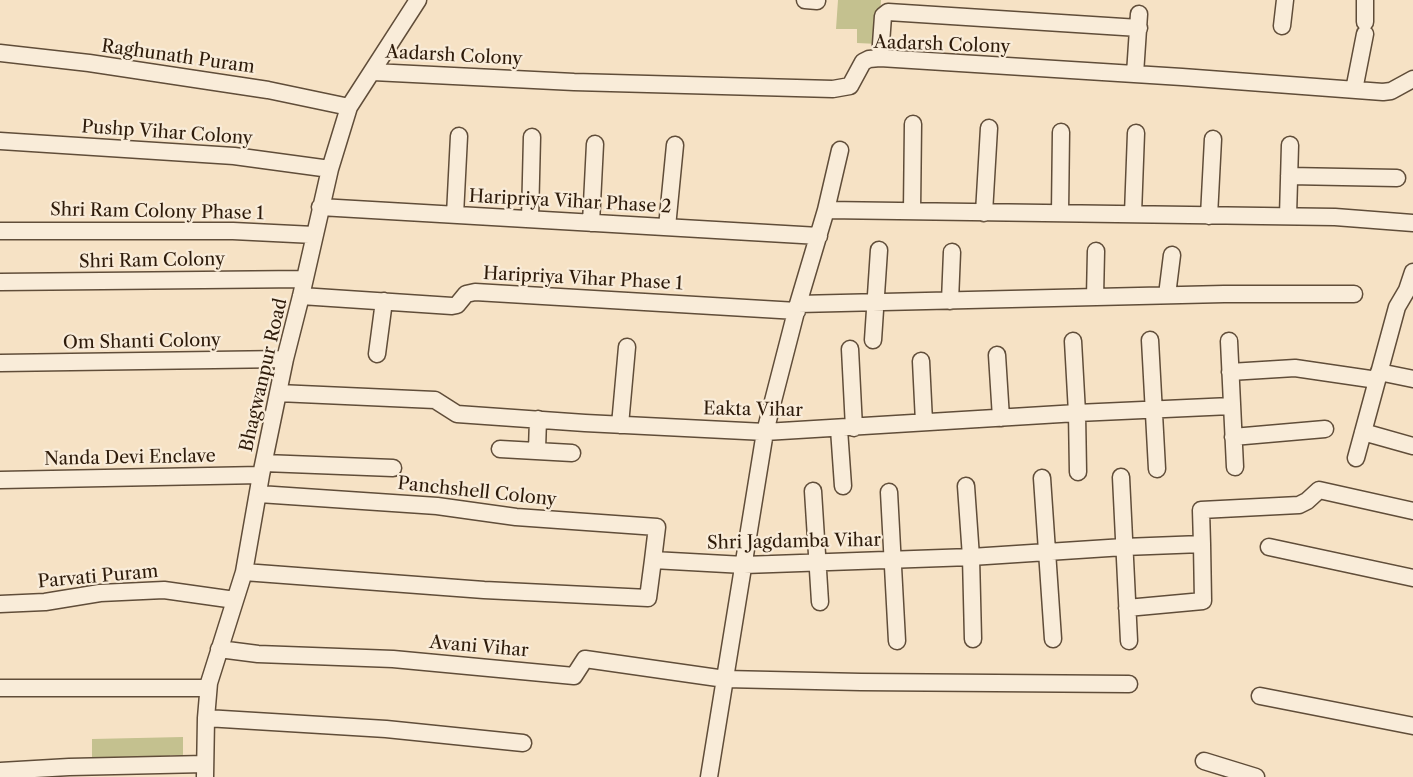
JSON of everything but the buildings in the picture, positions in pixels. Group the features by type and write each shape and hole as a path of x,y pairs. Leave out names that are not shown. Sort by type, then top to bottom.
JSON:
{"street":[{"name":"Bhagwanpur Road","path":"205,770 208,688 244,572 285,358 330,169 349,107 418,0"},
{"path":"1282,26 1285,0"},
{"path":"1354,90 1365,28 1365,0"},
{"path":"880,58 883,16 888,12 1139,21 1135,74"},
{"name":"Raghunath Puram","path":"0,53 89,63 268,90 349,107"},
{"name":"Aadarsh Colony","path":"373,72 574,82 833,89 850,86 863,62 880,58 1354,90 1391,91 1413,79"},
{"path":"912,212 913,124"},
{"path":"984,213 989,128"},
{"path":"1060,213 1061,132"},
{"path":"1133,214 1136,133"},
{"path":"455,215 459,136"},
{"path":"530,219 532,137"},
{"path":"1209,216 1213,139"},
{"name":"Pushp Vihar Colony","path":"0,141 234,156 330,169"},
{"path":"591,223 595,144"},
{"path":"667,227 675,145"},
{"path":"1288,216 1290,145"},
{"path":"709,777 765,432 826,210 840,150"},
{"path":"1289,176 1397,178"},
{"name":"Haripriya Vihar Phase 2","path":"320,207 819,236"},
{"path":"826,210 1335,217 1413,223"},
{"name":"Shri Ram Colony Phase 1","path":"0,231 232,231 314,235"},
{"path":"873,340 879,250"},
{"path":"1095,297 1096,251"},
{"path":"950,301 952,252"},
{"path":"1167,295 1172,255"},
{"path":"1356,458 1396,307 1407,290 1413,272"},
{"name":"Shri Ram Colony","path":"0,282 304,279"},
{"name":"Haripriya Vihar Phase 1","path":"301,296 452,306 457,305 466,294 475,292 798,308 876,302 1167,295 1354,294"},
{"path":"377,354 384,301"},
{"path":"1150,340 1157,469"},
{"path":"1229,340 1235,467"},
{"path":"1073,341 1078,472"},
{"path":"620,425 627,347"},
{"path":"843,486 850,349"},
{"path":"997,355 1001,418"},
{"name":"Om Shanti Colony","path":"0,363 285,358"},
{"path":"921,361 924,422"},
{"path":"1230,372 1295,368 1413,379"},
{"name":"Eakta Vihar","path":"278,393 435,400 457,414 765,432 1231,406"},
{"path":"537,450 538,420"},
{"path":"1233,437 1325,429"},
{"path":"1363,432 1413,446"},
{"path":"500,449 572,453"},
{"name":"Nanda Devi Enclave","path":"0,480 263,469 393,468"},
{"path":"1121,477 1129,641"},
{"path":"1042,478 1053,639"},
{"path":"966,486 973,639"},
{"path":"1127,608 1203,601 1201,510 1299,505 1319,490 1413,511"},
{"path":"813,491 820,602"},
{"path":"889,492 897,641"},
{"name":"Panchshell Colony","path":"259,494 437,506 516,517 657,527 653,560"},
{"name":"Shri Jagdamba Vihar","path":"653,560 744,565 818,563 1202,544"},
{"path":"1269,547 1413,578"},
{"path":"244,572 484,590 648,598 653,560"},
{"name":"Parvati Puram","path":"0,604 45,602 100,593 155,590 235,600"},
{"name":"Avani Vihar","path":"219,649 258,654 393,659 574,676 585,659 724,679"},
{"path":"724,679 1129,684"},
{"path":"0,688 208,688"},
{"path":"1260,696 1413,726"},
{"path":"206,718 386,729 523,743"},
{"path":"1204,761 1256,777"},
{"path":"0,771 69,767 205,770"}],"shaded area":[{"path":"838,0 881,0 878,44 857,43 857,29 836,29"},
{"path":"183,737 183,755 170,755 170,759 92,763 92,739"}]}
